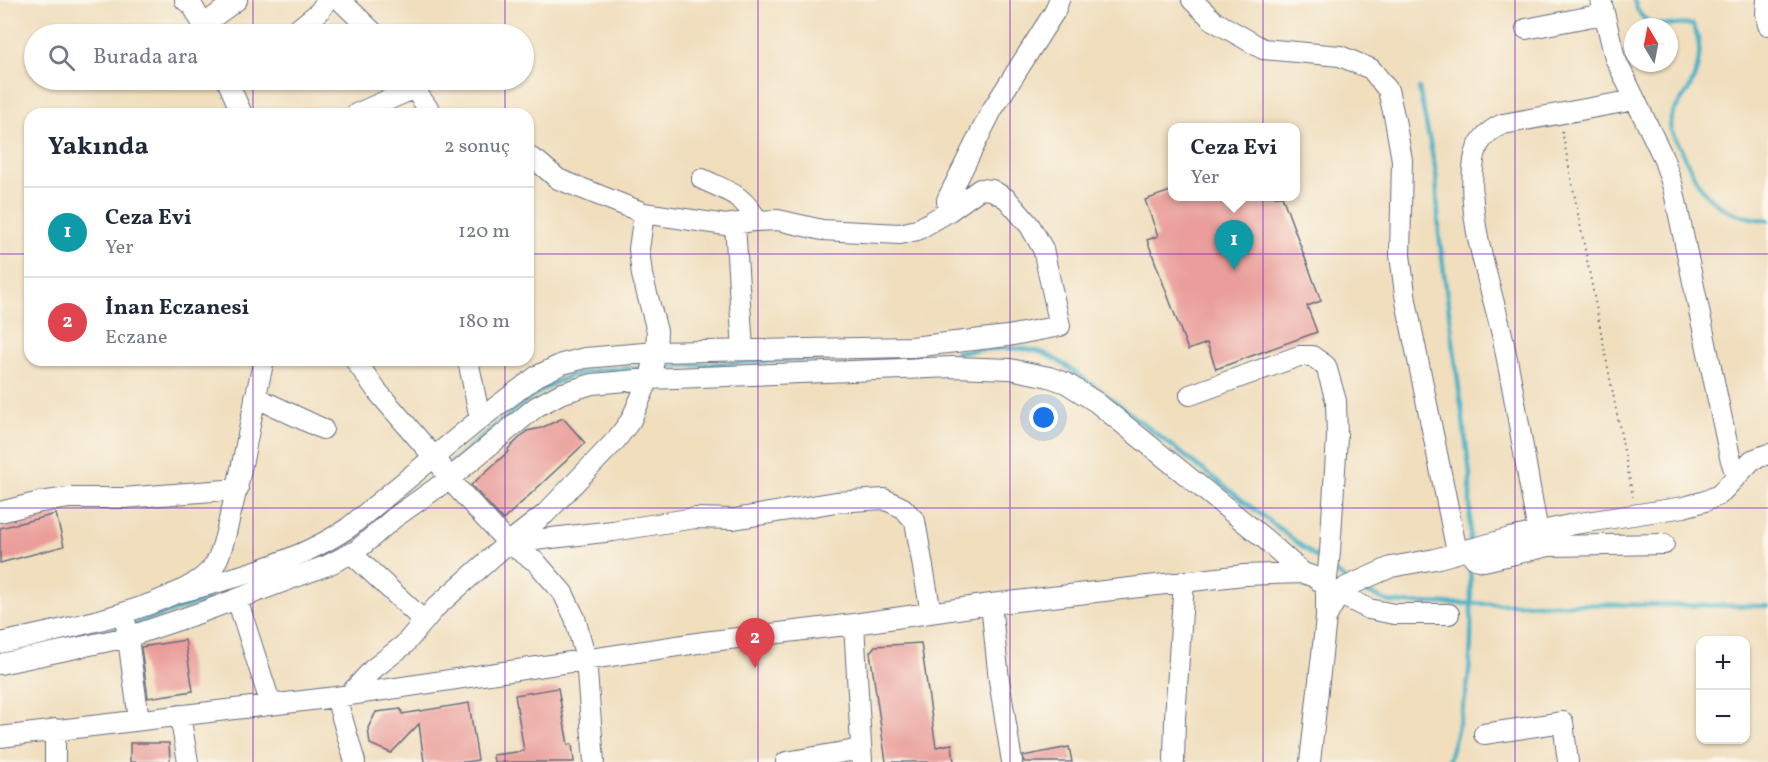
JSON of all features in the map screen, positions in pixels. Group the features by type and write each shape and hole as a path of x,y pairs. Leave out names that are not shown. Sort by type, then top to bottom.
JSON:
{"street":[{"path":"185,0 192,5 203,24"},
{"path":"212,24 237,0"},
{"path":"305,24 327,0"},
{"path":"340,0 365,24"},
{"path":"948,212 947,200 992,110 1055,11 1059,0"},
{"path":"1192,0 1214,21 1263,49 1340,56 1371,69 1388,90 1402,160 1400,255 1406,301 1469,552"},
{"path":"1767,0 1768,25"},
{"path":"1526,29 1602,7 1615,58 1663,157 1673,187 1730,457 1736,475"},
{"path":"231,90 239,108"},
{"path":"367,108 400,90"},
{"path":"415,90 428,108"},
{"path":"1538,532 1503,339 1476,221 1473,188 1474,160 1479,143 1488,131 1503,124 1635,100"},
{"path":"173,594 243,574 295,556 326,542 536,407 548,400 592,384 652,366 743,350 922,346 996,338 1060,326 1042,249 1030,226 1007,199 992,190 980,189 917,231 900,234 822,230 778,220 726,225 644,213 558,179 534,160"},
{"path":"702,179 739,196 758,221"},
{"path":"342,696 404,645 435,607 545,514 616,440 631,420 652,366 657,331 642,275 639,249 644,213"},
{"path":"735,224 743,350"},
{"path":"1190,395 1299,356 1312,356 1326,366 1336,401 1337,428 1330,552 1334,585 1326,618 1310,762"},
{"path":"0,664 126,625 237,599 328,565 351,553 394,518 442,468 480,419 537,376 562,364 585,358 652,366 954,367 1010,369 1042,375 1066,383 1096,402 1265,539 1303,573"},
{"path":"0,644 126,625 173,594 196,582 214,565 238,489 263,366"},
{"path":"359,366 377,391 508,543 536,562 564,593 575,618 586,659 594,762"},
{"path":"469,366 480,419"},
{"path":"255,397 323,429"},
{"path":"1334,585 1368,577 1391,567 1469,552 1538,532 1684,507 1705,501 1719,495 1752,460 1768,454"},
{"path":"0,512 40,502 69,498 123,498 238,489"},
{"path":"508,543 613,531 695,518 734,519 836,502 884,499 903,508 915,521 931,612"},
{"path":"1469,552 1549,546 1664,544"},
{"path":"351,553 424,621"},
{"path":"0,737 342,696 704,642 854,624 991,604 1244,575 1303,573 1334,585 1369,609 1394,614 1449,614"},
{"path":"1174,762 1184,581"},
{"path":"237,599 270,705"},
{"path":"991,604 999,680 1012,762"},
{"path":"786,762 861,755 854,624"},
{"path":"126,625 139,720"},
{"path":"342,696 355,762"},
{"path":"180,715 188,762"},
{"path":"1484,734 1563,722 1568,762"},
{"path":"55,729 55,762"}],"path":[{"path":"1559,114 1636,514"}],"building":[{"path":"1168,192 1168,201 1284,201 1321,301 1307,306 1317,332 1216,369 1207,343 1188,350 1147,240 1158,236 1145,200"},
{"path":"563,418 585,443 503,520 471,485 509,451 508,449 527,431 541,428"},
{"path":"56,514 64,546 0,563 0,528"},
{"path":"185,640 193,691 148,698 141,647"},
{"path":"921,643 936,747 952,744 954,762 886,762 870,652 875,646"},
{"path":"558,688 568,745 572,744 574,762 494,762 493,755 524,751 515,695"},
{"path":"469,703 478,760 424,762 419,724 391,753 370,744 368,728 376,712 401,709 402,714"},
{"path":"130,743 169,743 170,762 130,762"},
{"path":"1069,747 1072,762 1024,762 1023,756"}],"waterway":[{"path":"1634,0 1643,18 1650,22 1665,25 1693,25 1696,33 1699,48 1696,72 1670,122 1672,133 1695,177 1711,199 1722,207 1749,218 1768,220"},
{"path":"1419,88 1436,173 1439,234 1470,474 1470,543"},
{"path":"956,352 1021,349 1040,352 1058,360 1324,563"},
{"path":"659,367 830,358"},
{"path":"447,467 520,406 550,385 565,378 595,371 648,368"},
{"path":"426,484 440,472"},
{"path":"301,564 338,549 358,537"},
{"path":"1448,762 1462,712 1470,666 1470,561"},
{"path":"1333,570 1348,581"},
{"path":"1357,588 1389,602 1403,603 1768,606"},
{"path":"131,625 209,599"},
{"path":"11,652 120,627"}],"place":[{"name":"Ceza Evi","path":"1234,270"},
{"name":"İnan Eczanesi","path":"755,668"}]}
